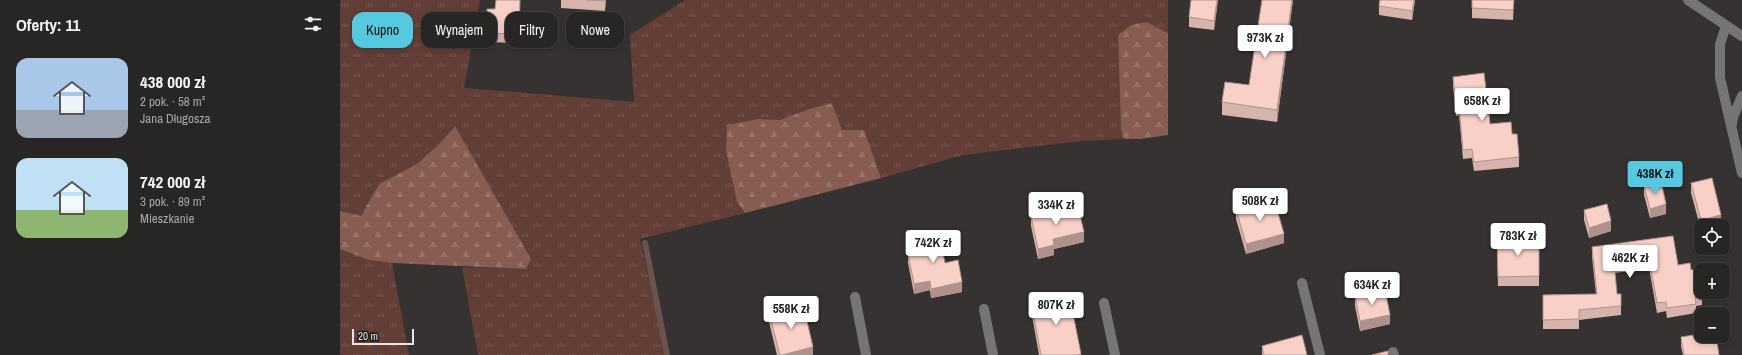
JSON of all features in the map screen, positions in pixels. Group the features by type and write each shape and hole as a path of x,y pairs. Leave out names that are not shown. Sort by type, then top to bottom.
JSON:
{"street":[{"path":"1693,1 1742,36"},
{"path":"1726,26 1720,44 1720,78 1742,173"},
{"path":"1732,130 1733,117 1742,96"},
{"path":"1302,283 1320,355"},
{"path":"855,297 866,355"},
{"path":"1104,304 1115,355"},
{"path":"984,309 993,355"}],"green space":[{"path":"340,0 480,0 478,12 421,12 421,48 471,48 464,88 634,102 630,35 685,0 1168,0 1168,33 1147,22 1118,35 1121,130 1124,139 1081,141 963,155 881,178 864,131 842,130 832,103 809,109 780,120 759,119 737,202 745,213 640,239 665,355 478,355 462,267 526,269 454,126 439,144 417,164 379,184 361,216 340,211"},
{"path":"1147,22 1168,33 1168,135 1140,139 1124,139 1121,130 1118,35 1131,25"},
{"path":"832,103 842,130 864,130 881,178 745,213 737,202 726,150 727,125 759,119 780,120 809,109"},
{"path":"455,126 531,259 526,269 392,263 369,260 340,249 340,211 361,216 379,184 417,164 439,144"},
{"path":"340,249 369,260 392,263 409,355 340,355"}],"building":[{"path":"496,0 520,0 520,12 505,12 505,34 497,33 497,12 487,12 487,9 495,9"},
{"path":"1191,0 1217,0 1214,21 1189,17"},
{"path":"1262,0 1292,0 1277,110 1222,102 1225,82 1249,85"},
{"path":"1380,0 1414,0 1412,11 1379,6"},
{"path":"1472,0 1514,0 1513,10 1472,8"},
{"path":"1484,73 1490,124 1511,122 1512,134 1517,134 1519,157 1474,162 1472,149 1463,150 1459,106 1456,106 1453,77"},
{"path":"1712,178 1721,215 1701,219 1691,183"},
{"path":"1661,182 1666,204 1650,209 1644,186"},
{"path":"1274,199 1284,234 1246,244 1236,209"},
{"path":"1607,204 1611,221 1589,228 1584,210"},
{"path":"1078,207 1084,232 1053,239 1054,245 1038,249 1031,216"},
{"path":"939,234 945,263 958,260 962,282 931,289 930,281 914,284 908,254 916,253 913,240"},
{"path":"1673,236 1678,265 1690,263 1691,270 1694,270 1694,299 1695,299 1696,304 1667,308 1666,302 1657,303 1649,258 1614,263 1617,294 1621,294 1621,306 1579,310 1579,319 1543,320 1543,295 1597,294 1592,247"},
{"path":"1539,237 1539,276 1498,277 1497,238"},
{"path":"1385,290 1390,315 1360,321 1355,296"},
{"path":"1069,294 1081,354 1041,355 1031,301"},
{"path":"803,304 813,347 780,355 769,313"},
{"path":"1302,335 1307,355 1264,355 1262,346"},
{"path":"1694,335 1694,343 1717,343 1719,355 1684,355 1681,337"},
{"path":"1388,351 1388,355 1372,355"}],"waterway":[{"path":"645,243 667,355"}]}
